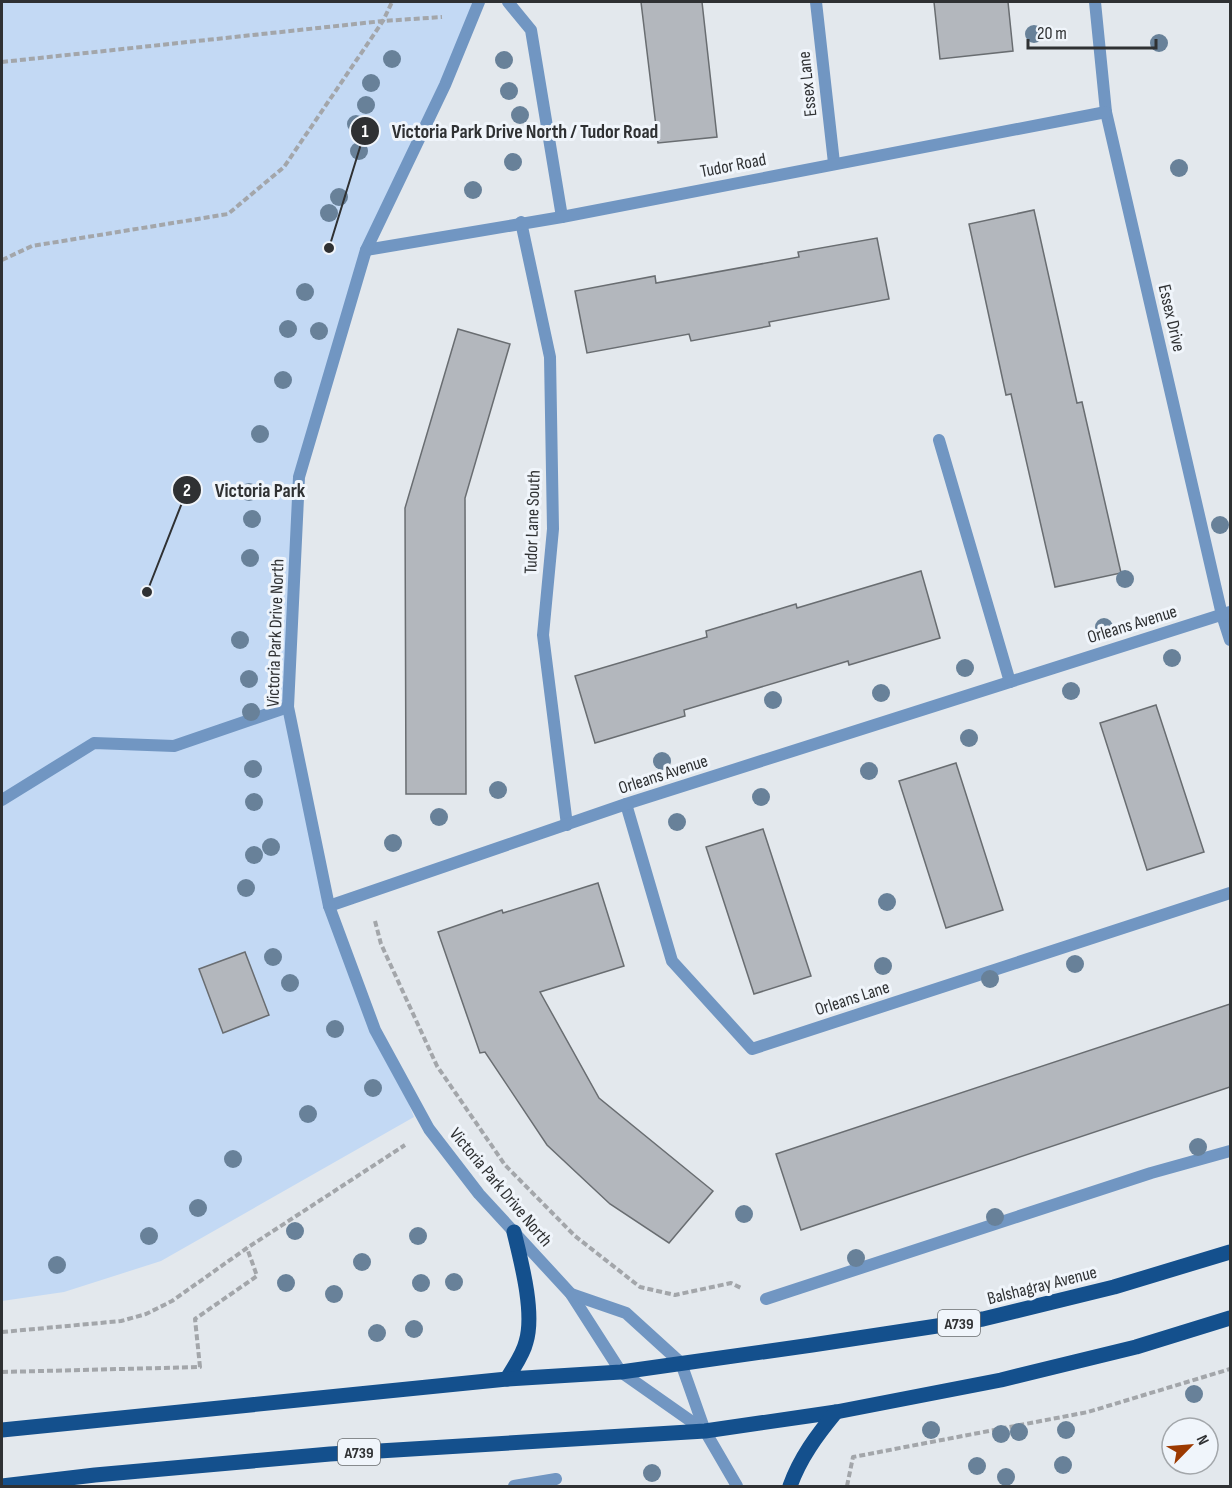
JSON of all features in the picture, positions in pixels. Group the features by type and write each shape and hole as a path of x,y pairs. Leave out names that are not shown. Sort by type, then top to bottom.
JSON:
{"main road":[{"path":"507,1379 526,1342 529,1312 514,1232"},
{"name":"Balshagray Avenue","path":"681,1363 983,1319 1114,1287 1230,1252"},
{"name":"A739","path":"2,1486 95,1475 330,1454 705,1431 836,1412 1001,1380 1136,1347 1230,1318"},
{"name":"A739","path":"2,1430 507,1379 621,1372 681,1363"},
{"path":"790,1486 796,1470 814,1439 836,1412"}],"street":[{"name":"Victoria Park Drive North","path":"479,2 445,85 366,249 299,477 288,707 329,906 375,1030 429,1129 479,1194 571,1294 621,1372 705,1431"},
{"path":"508,2 531,30 562,217"},
{"name":"Essex Lane","path":"816,2 834,163"},
{"name":"Essex Drive","path":"1095,2 1106,112 1226,614 1230,640"},
{"name":"Tudor Road","path":"366,249 562,217 1106,112"},
{"name":"Tudor Lane South","path":"521,222 550,357 553,529 543,635 567,825"},
{"path":"939,440 1010,682"},
{"name":"Orleans Avenue","path":"329,906 626,804 1226,614"},
{"path":"2,800 94,743 174,746 288,707"},
{"name":"Orleans Lane","path":"626,804 672,961 752,1049 1230,893"},
{"path":"766,1299 1151,1173 1230,1151"},
{"name":"Victoria Park Drive North","path":"571,1294 626,1313 681,1363 705,1431"},
{"path":"705,1431 737,1486"},
{"path":"514,1486 556,1479"}],"path":[{"path":"2,260 32,246 228,214 284,167 383,21 392,2"},
{"path":"2,62 383,21 474,14"},
{"path":"367,893 381,944 437,1066 505,1165 552,1213 575,1236 640,1287 675,1295 730,1283 766,1299"},
{"path":"2,1332 121,1321 146,1314 172,1301 247,1248 429,1129"},
{"path":"2,1372 200,1367 195,1319 257,1276 247,1248"},
{"path":"847,1486 853,1457 1088,1412 1230,1369"}],"shaded area":[{"path":"2,2 479,2 366,250 299,477 288,707 329,906 414,1117 161,1261 64,1292 2,1301"}],"building":[{"path":"641,2 702,2 717,137 658,143"},
{"path":"934,2 1008,2 1013,51 940,59"},
{"path":"1034,210 1077,403 1082,402 1121,573 1055,587 1011,394 1006,395 969,224"},
{"path":"877,238 889,299 769,322 770,326 691,341 689,334 587,353 575,291 655,276 656,283 799,257 798,252"},
{"path":"458,329 510,344 465,498 466,794 406,794 405,508"},
{"path":"921,571 940,638 849,665 848,661 684,710 685,716 595,743 575,676 707,637 706,631 796,604 797,608"},
{"path":"1156,705 1204,852 1147,870 1100,723"},
{"path":"956,763 1003,910 946,928 899,781"},
{"path":"763,829 811,976 754,994 706,847"},
{"path":"598,883 624,966 540,992 599,1098 713,1191 669,1243 610,1204 547,1145 485,1052 480,1053 438,932 502,910 503,913"},
{"path":"245,952 269,1015 223,1033 199,969"},
{"path":"1230,1004 1230,1087 801,1230 776,1154"}],"place":[{"name":"Victoria Park Drive North / Tudor Road","path":"329,248"},
{"name":"Victoria Park","path":"147,592"}]}
